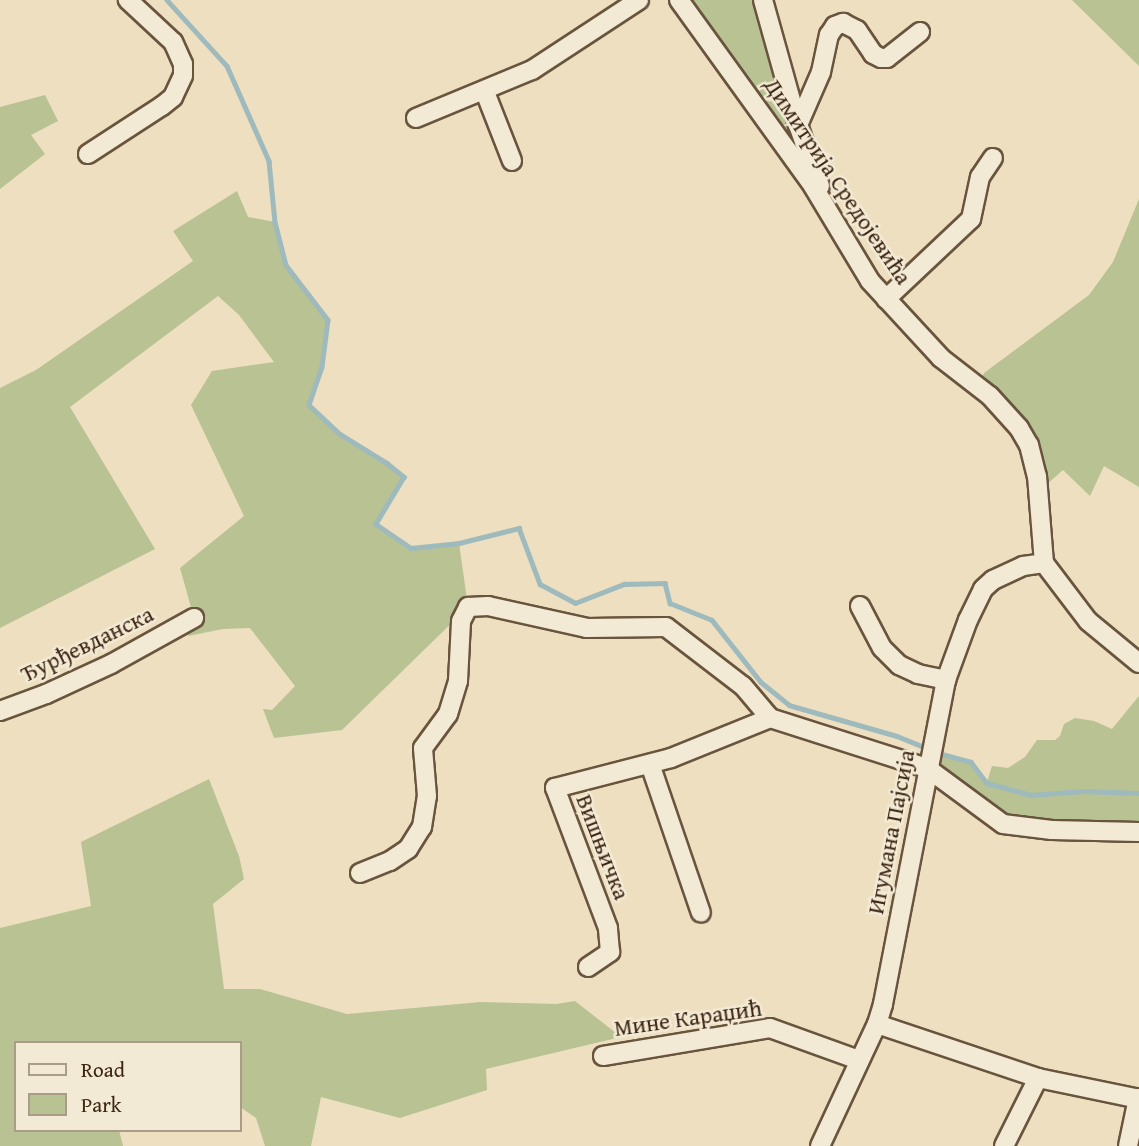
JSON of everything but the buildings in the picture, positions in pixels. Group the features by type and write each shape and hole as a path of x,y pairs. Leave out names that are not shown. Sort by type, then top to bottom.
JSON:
{"street":[{"path":"89,154 173,97 183,76 180,51 128,0"},
{"path":"416,118 532,71 639,0"},
{"name":"Димитрија Средојевића","path":"678,0 820,196 835,226 870,281 941,358 990,396 1019,428 1031,453 1037,475 1044,563"},
{"path":"763,0 798,125 819,181 820,196"},
{"path":"798,125 821,72 829,34 835,26 843,23 857,30 873,54 881,58 887,58 920,32"},
{"path":"485,92 512,161"},
{"path":"886,299 971,219 980,177 993,158"},
{"path":"1044,563 1088,621 1139,663"},
{"name":"Игумана Пајсија","path":"820,1146 877,1024 946,680 968,620 983,589 1001,574 1044,563"},
{"path":"360,873 390,861 408,849 422,827 427,796 423,748 448,714 458,681 461,621 468,607 488,606 587,628 666,627 743,686 771,718 927,768 1003,824 1052,830 1139,832"},
{"path":"860,606 882,648 899,665 918,674 946,680"},
{"name":"Ђурђевданска","path":"0,710 46,694 111,664 194,618"},
{"name":"Вишњичка","path":"588,967 610,952 608,928 555,788 650,764 771,718"},
{"path":"650,764 701,913"},
{"path":"877,1024 1038,1079 1138,1099 1128,1146"},
{"name":"Мине Караџић","path":"603,1056 770,1028 859,1060"},
{"path":"1003,1146 1038,1079"}],"green space":[{"path":"677,0 763,0 819,181"},
{"path":"1072,0 1139,0 1139,66"},
{"path":"45,95 58,121 31,135 45,154 0,189 0,107"},
{"path":"237,191 248,217 275,222 286,265 328,320 322,367 309,405 340,434 387,463 404,477 377,524 411,548 459,543 468,607 342,730 274,738 263,709 272,710 295,686 250,628 223,629 188,636 194,618 180,568 244,516 191,405 212,371 274,362 239,315 218,296 70,407 155,549 0,628 0,388 36,370 193,261 173,231"},
{"path":"1139,199 1139,487 1104,466 1090,496 1063,470 1039,491 1034,461 978,387 984,373 1089,295 1113,262"},
{"path":"1139,696 1139,832 1003,824 927,768 932,750 971,762 987,782 992,766 1008,768 1025,757 1037,740 1055,740 1060,736 1064,724 1075,718 1094,721 1112,729"},
{"path":"209,779 239,856 244,879 213,904 224,989 260,989 347,1014 481,1002 556,1004 575,1001 621,1037 486,1069 487,1090 400,1118 321,1097 311,1146 265,1146 256,1118 242,1108 242,1041 14,1041 14,1132 120,1132 123,1146 0,1146 0,928 91,906 81,842"}],"waterway":[{"path":"167,0 227,66 269,161 275,222 286,265 328,320 322,367 309,405 340,434 387,463 404,477 376,524 411,548 459,543 519,528 540,584 575,603 624,584 665,583 670,603 712,620 761,682 789,705 897,736 927,748"},
{"path":"938,753 971,762 987,783 1031,795 1082,791 1139,793"}]}
